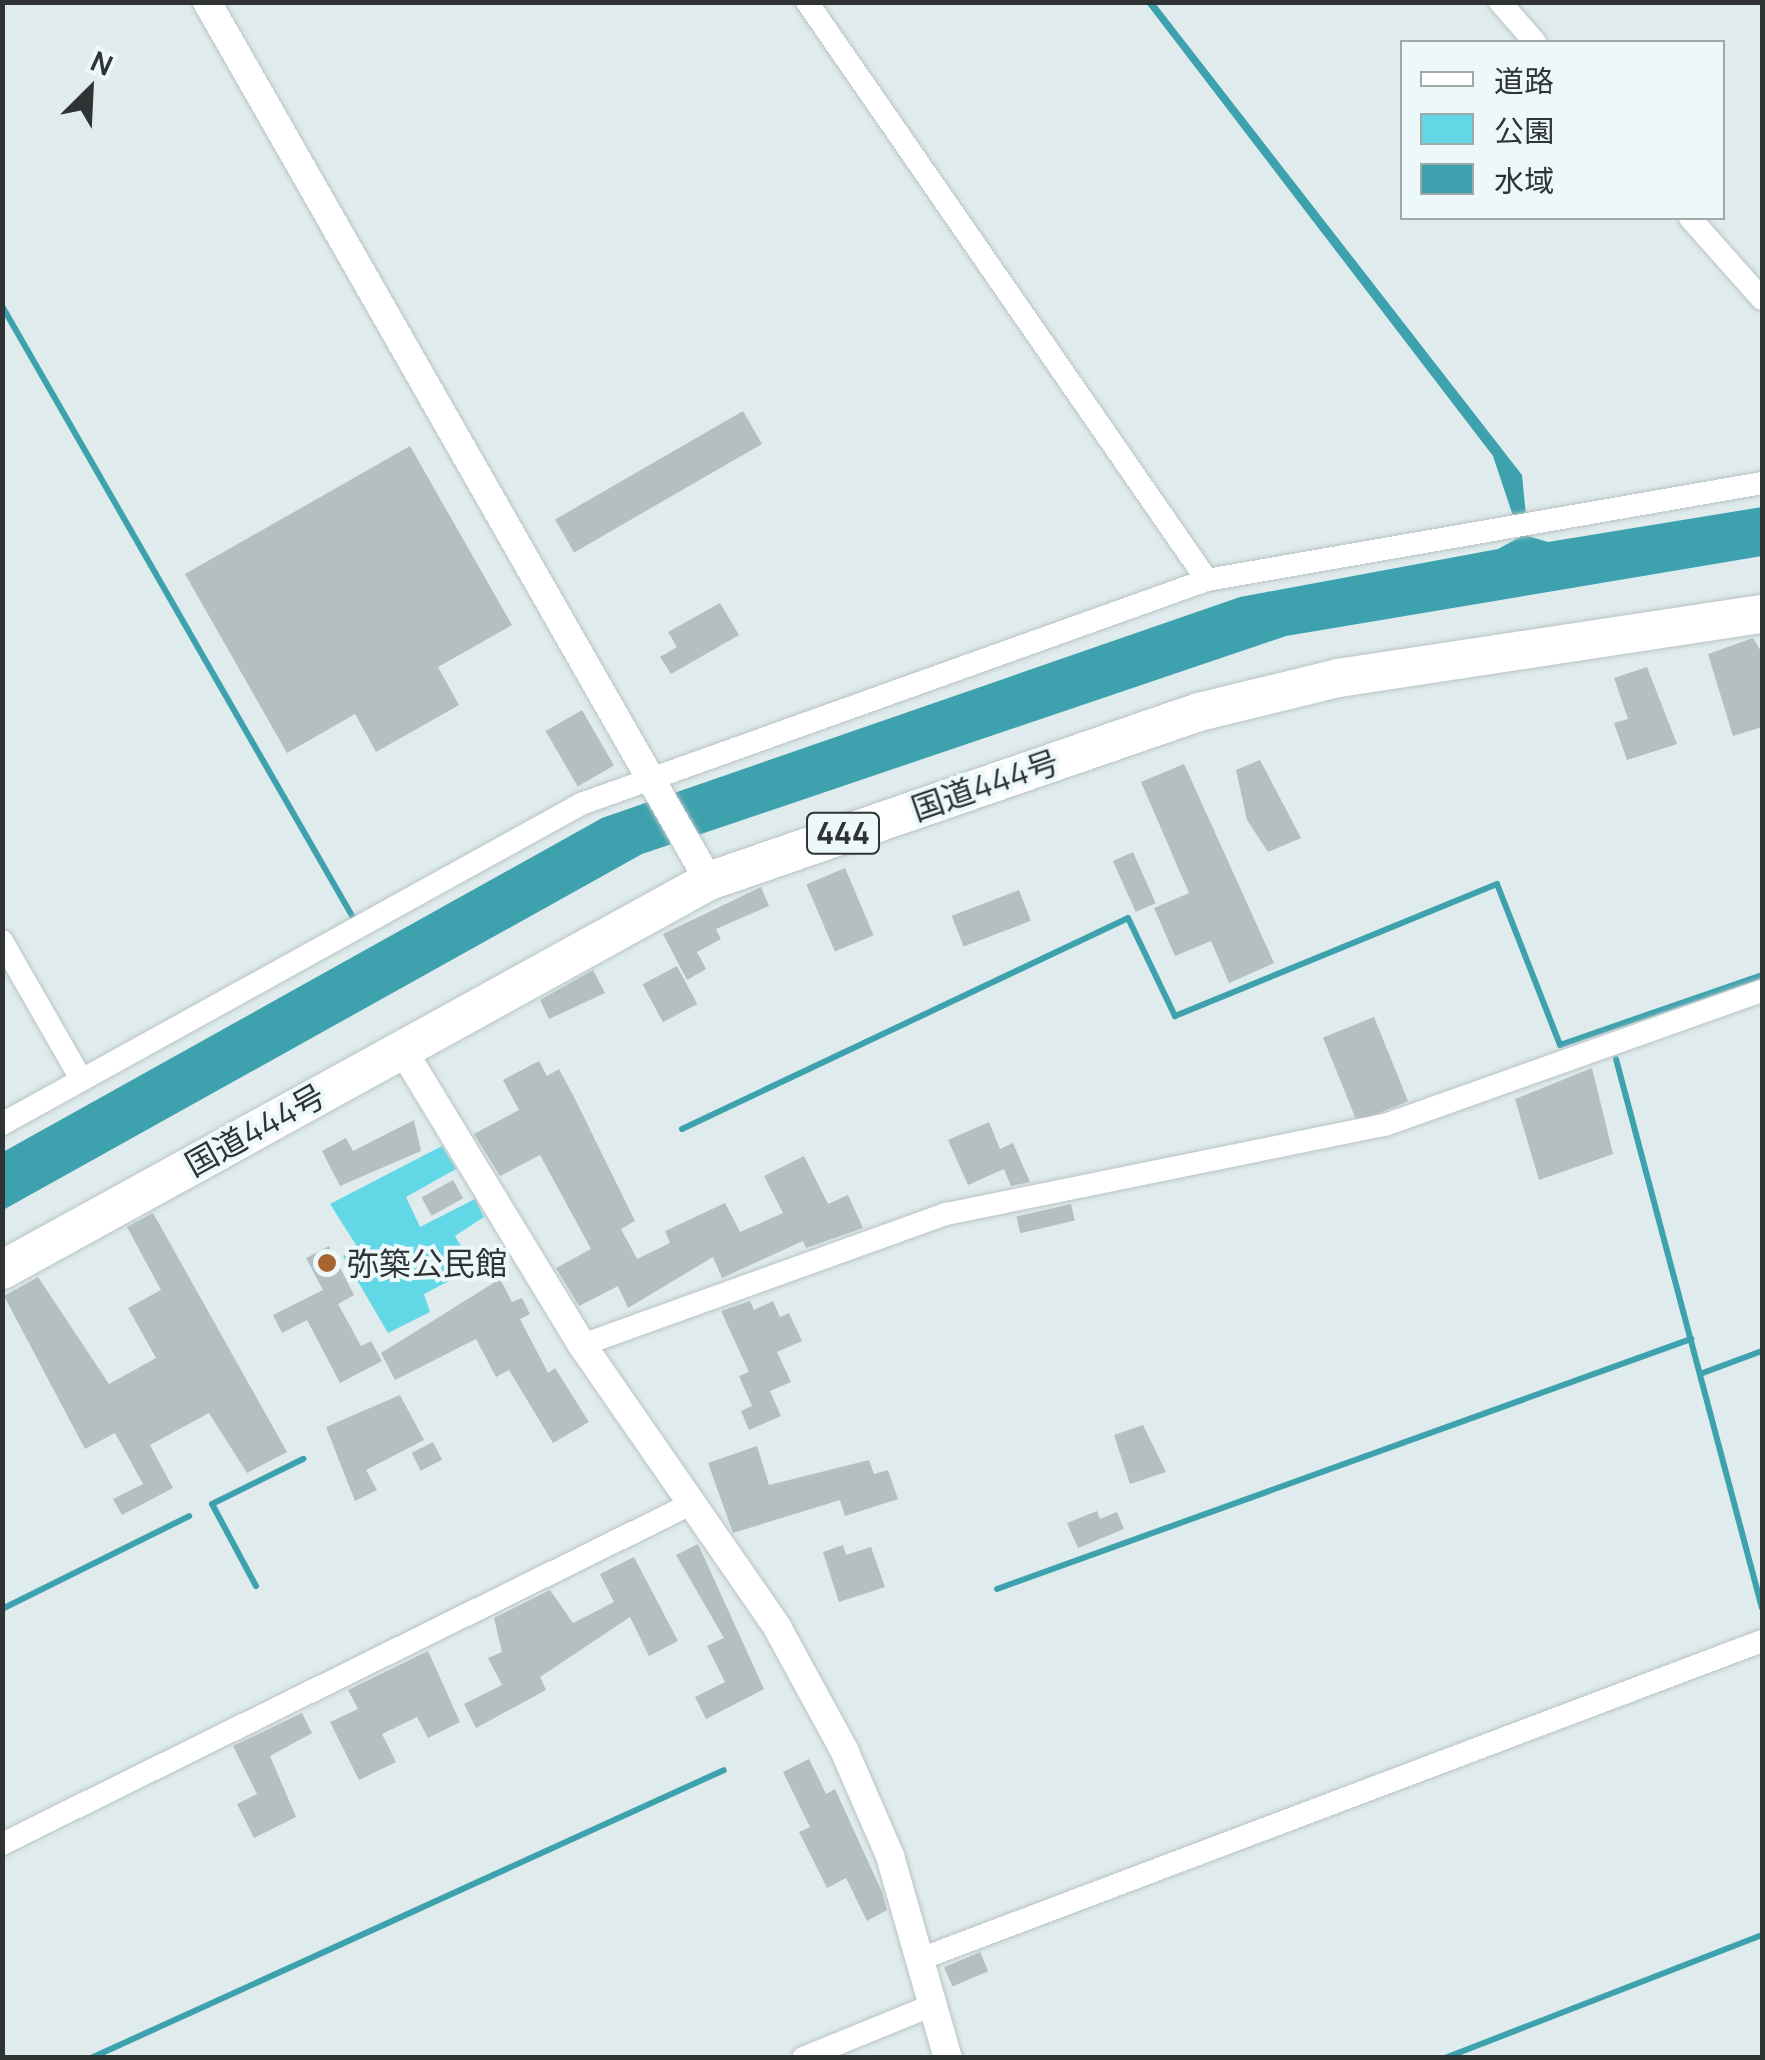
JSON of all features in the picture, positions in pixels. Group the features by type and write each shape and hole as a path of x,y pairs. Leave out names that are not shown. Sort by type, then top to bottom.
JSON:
{"highway":[{"name":"国道444号","path":"2,1270 402,1049 701,865 1216,708 1338,678 1762,614"}],"street":[{"path":"208,2 655,778 701,865"},
{"path":"806,2 1207,580"},
{"path":"1500,2 1533,40"},
{"path":"1692,220 1762,299"},
{"path":"2,1124 358,927 655,778 1207,580 1762,482"},
{"path":"2,941 82,1080"},
{"path":"582,1345 946,1214 1385,1125 1762,990"},
{"path":"402,1049 582,1345 693,1503 844,1750 922,1958 948,2058"},
{"path":"2,1844 693,1503"},
{"path":"922,1958 1762,1641"},
{"path":"803,2058 935,2004"}],"green space":[{"path":"442,1146 456,1169 406,1197 420,1227 475,1199 484,1217 455,1236 474,1268 424,1294 430,1312 388,1333 343,1256 358,1248 330,1204"}],"water":[{"path":"1146,3 1155,3 1522,475 1528,536 1548,542 1762,507 1762,556 1286,636 642,854 3,1210 3,1152 602,818 1240,597 1498,549 1520,537 1493,456"}],"building":[{"path":"743,411 762,444 574,552 555,520"},
{"path":"410,446 512,625 438,667 459,705 376,752 355,714 287,753 185,574"},
{"path":"720,603 739,635 671,674 660,657 677,647 668,632"},
{"path":"1753,638 1762,653 1762,727 1733,736 1708,654"},
{"path":"1647,667 1677,744 1627,760 1614,723 1628,719 1614,678"},
{"path":"582,710 614,765 578,786 546,731"},
{"path":"1260,760 1301,838 1268,852 1247,820 1236,770"},
{"path":"1184,764 1274,963 1229,983 1211,941 1175,956 1154,908 1189,893 1141,782"},
{"path":"1133,852 1156,903 1136,912 1113,861"},
{"path":"845,868 874,935 835,952 806,884"},
{"path":"761,887 769,906 716,929 721,939 697,952 706,969 687,980 663,934"},
{"path":"1019,890 1031,921 964,947 952,916"},
{"path":"677,966 697,1004 663,1022 643,984"},
{"path":"593,970 605,993 549,1019 540,1000"},
{"path":"1374,1017 1408,1101 1357,1122 1323,1038"},
{"path":"539,1061 547,1076 559,1069 575,1099 635,1221 621,1229 637,1259 670,1243 665,1231 725,1203 740,1232 783,1213 764,1176 804,1156 828,1204 848,1195 863,1228 806,1248 803,1241 722,1278 713,1257 628,1308 618,1286 579,1306 556,1268 591,1249 540,1155 500,1176 474,1134 519,1110 503,1080"},
{"path":"1592,1068 1613,1154 1539,1180 1515,1099"},
{"path":"414,1120 421,1151 340,1186 322,1151 346,1138 353,1151"},
{"path":"989,1122 1000,1149 1013,1143 1030,1182 1011,1186 1004,1169 968,1185 948,1140"},
{"path":"453,1180 463,1198 432,1216 422,1197"},
{"path":"1071,1204 1075,1221 1020,1233 1016,1217"},
{"path":"153,1213 287,1452 247,1473 209,1413 150,1445 173,1488 122,1515 113,1499 143,1484 115,1433 85,1449 4,1296 38,1277 109,1384 156,1358 128,1308 161,1290 127,1227"},
{"path":"329,1246 354,1295 338,1304 361,1346 371,1341 382,1361 340,1383 307,1320 282,1333 273,1315 323,1290 306,1258"},
{"path":"500,1279 512,1302 522,1298 530,1314 520,1319 548,1373 555,1368 589,1422 553,1443 509,1370 496,1377 476,1339 395,1380 381,1353"},
{"path":"750,1301 754,1310 773,1301 780,1317 789,1313 802,1341 777,1352 791,1382 770,1391 781,1416 749,1430 741,1411 752,1406 739,1376 749,1372 721,1311"},
{"path":"400,1395 424,1440 366,1470 377,1490 355,1501 326,1427"},
{"path":"1143,1425 1166,1472 1130,1484 1114,1435"},
{"path":"433,1442 442,1460 421,1471 412,1453"},
{"path":"757,1446 769,1485 869,1460 874,1474 888,1470 898,1499 845,1516 840,1500 733,1533 708,1463"},
{"path":"1097,1511 1100,1519 1117,1512 1124,1529 1078,1548 1067,1523"},
{"path":"698,1544 764,1689 706,1719 695,1697 725,1682 707,1646 724,1638 676,1555"},
{"path":"843,1545 846,1555 871,1547 885,1587 839,1602 823,1552"},
{"path":"634,1557 678,1641 649,1656 630,1617 540,1677 546,1690 476,1728 464,1704 502,1685 488,1658 502,1652 494,1618 550,1590 573,1623 614,1602 600,1574"},
{"path":"428,1651 460,1722 428,1738 417,1717 382,1734 396,1762 359,1780 330,1722 358,1709 348,1690"},
{"path":"302,1713 312,1733 270,1756 296,1817 254,1838 237,1804 257,1794 233,1746"},
{"path":"809,1759 826,1794 835,1789 882,1892 887,1910 867,1921 846,1878 827,1888 799,1832 810,1827 783,1772"},
{"path":"980,1952 988,1971 952,1987 944,1967"}],"waterway":[{"path":"2,306 355,921"},
{"path":"682,1129 1128,918 1175,1016 1497,884 1560,1045 1762,975"},
{"path":"1616,1059 1762,1608"},
{"path":"997,1589 1691,1339"},
{"path":"1700,1374 1762,1351"},
{"path":"256,1586 212,1504 303,1459"},
{"path":"2,1609 189,1516"},
{"path":"91,2058 724,1770"},
{"path":"1445,2058 1762,1935"}],"place":[{"name":"弥築公民館","path":"327,1263"}]}
